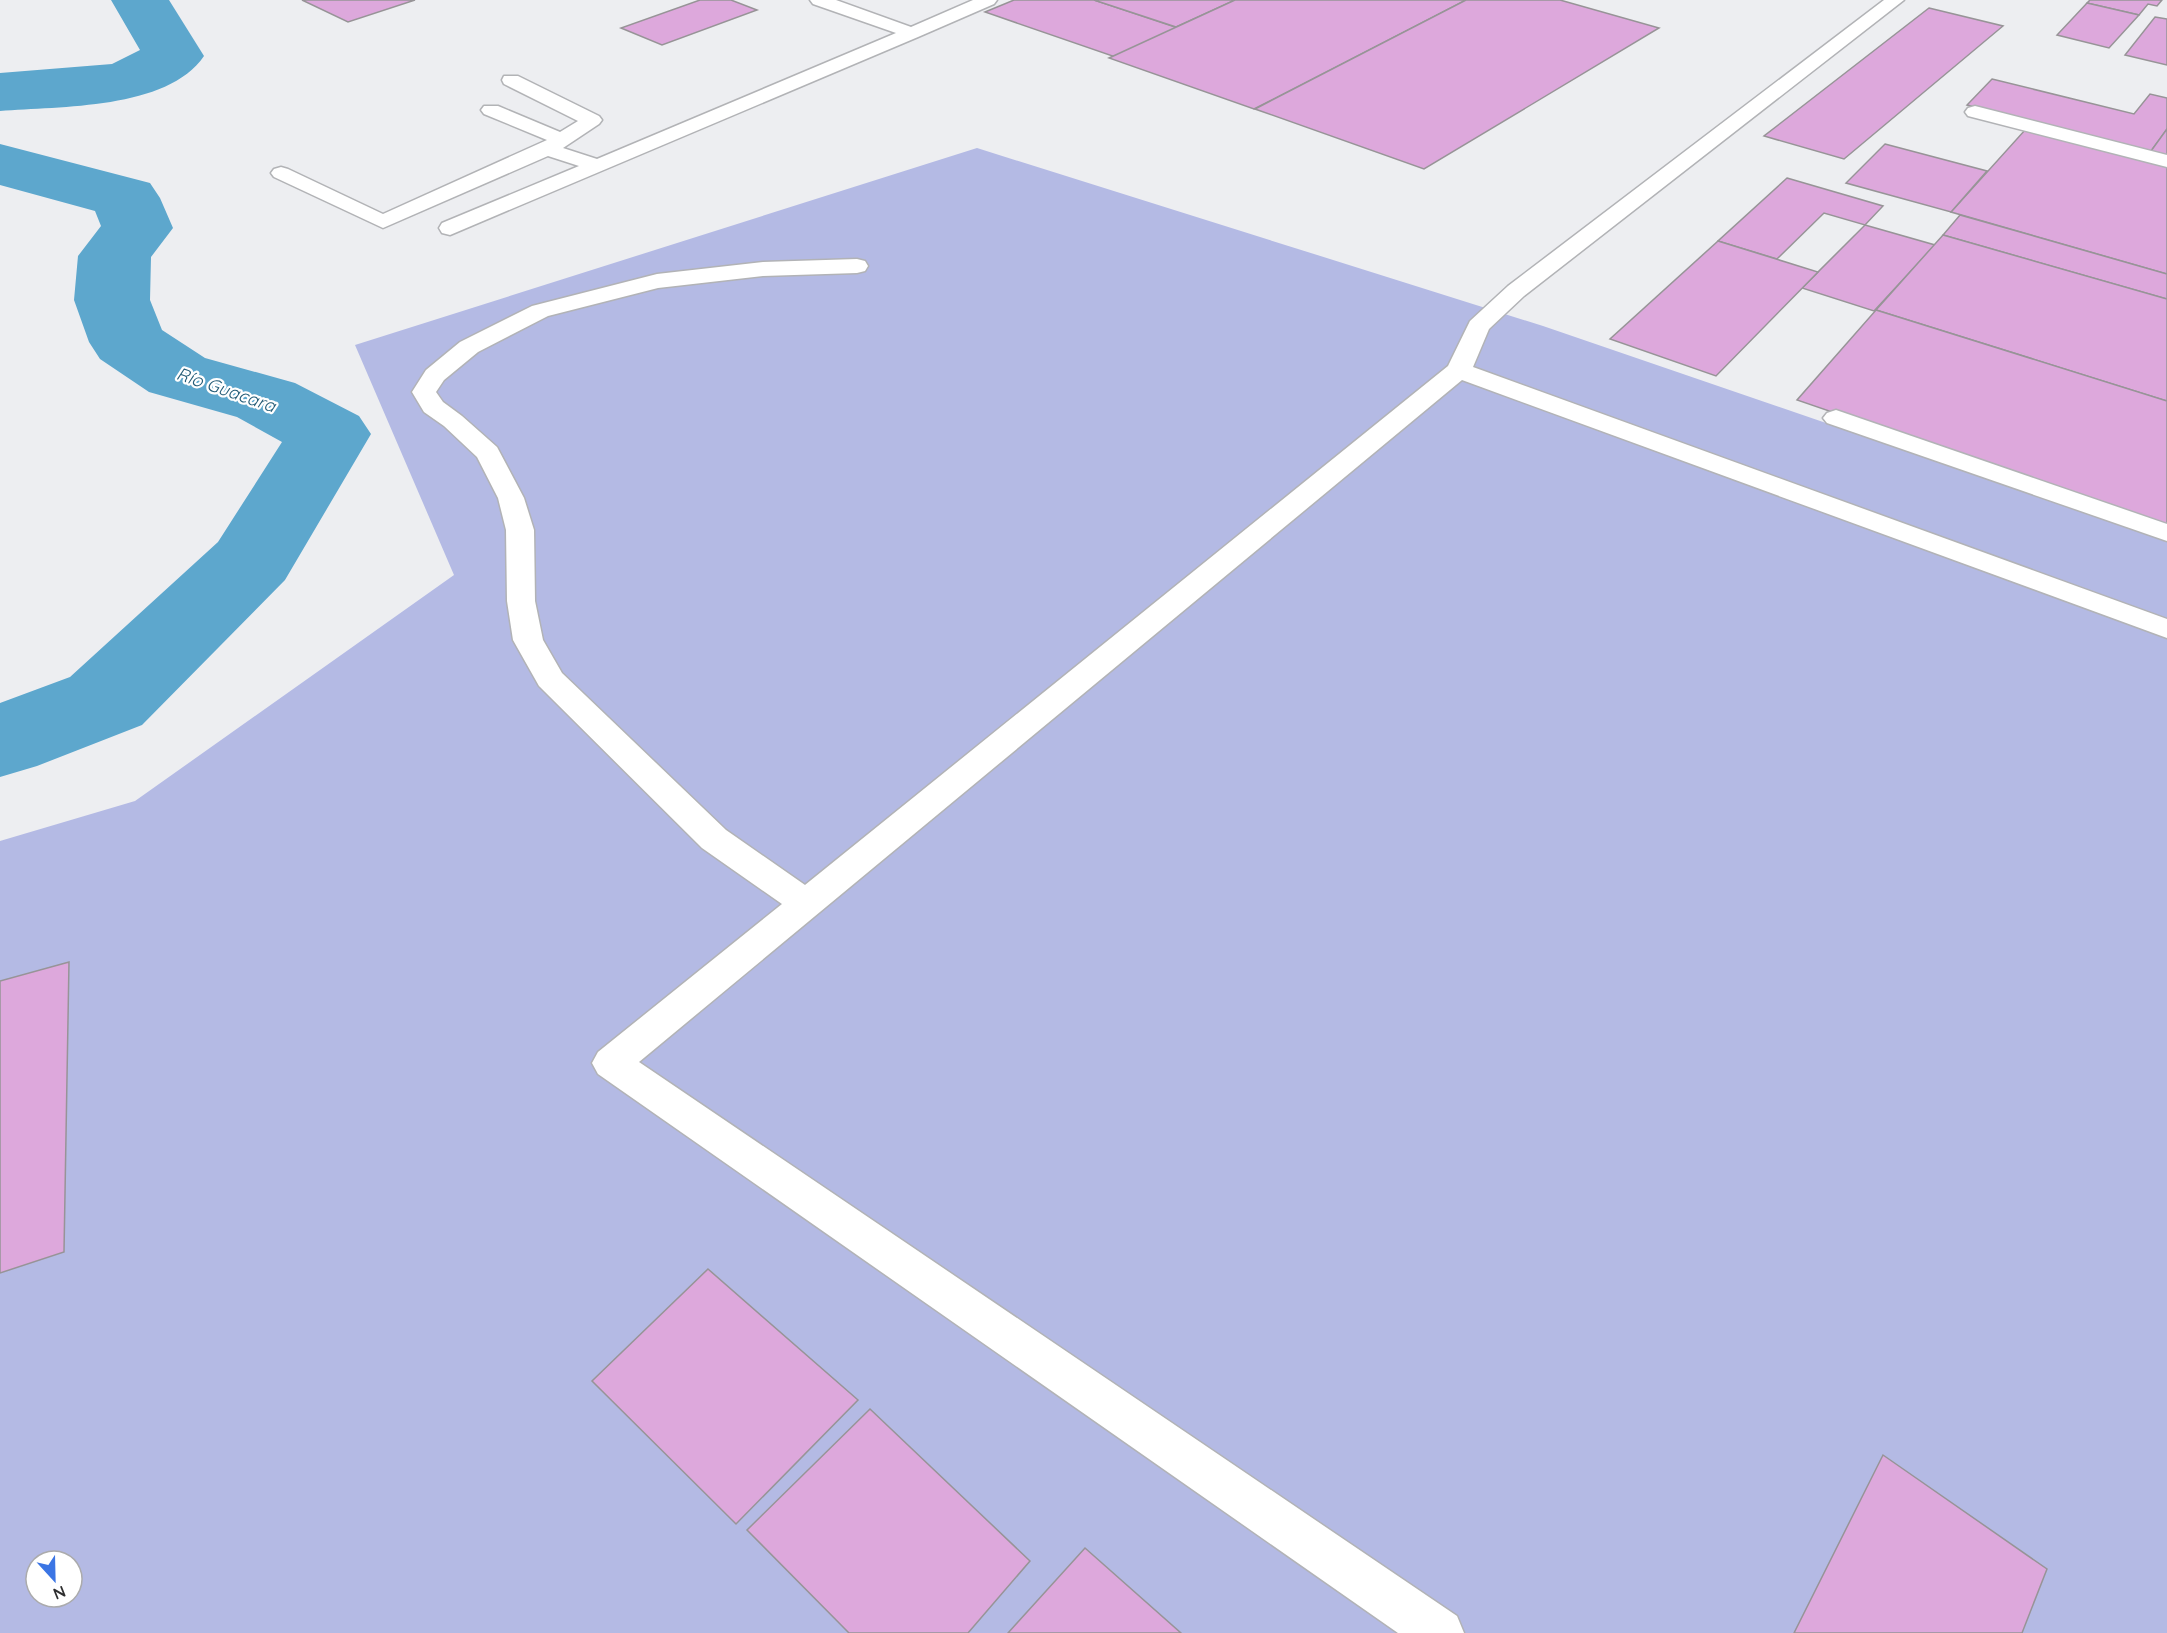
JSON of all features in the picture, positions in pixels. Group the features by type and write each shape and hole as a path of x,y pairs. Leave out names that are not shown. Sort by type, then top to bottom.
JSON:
{"street":[{"path":"819,0 912,33"},
{"path":"450,228 987,0"},
{"path":"1440,1633 611,1063 1460,370 1478,326 1516,291 1895,0"},
{"path":"280,173 383,222 554,144 592,120 511,80"},
{"path":"490,110 599,166"},
{"path":"1975,112 2167,161"},
{"path":"806,903 714,839 550,679 528,640 521,601 520,530 512,498 488,453 433,406 424,392 435,375 469,347 540,311 657,281 763,269 857,266"},
{"path":"1460,370 2167,629"},
{"path":"1836,418 2167,533"}],"shaded area":[{"path":"977,148 1543,326 2167,540 2167,1633 0,1633 0,841 135,801 454,575 355,345"}],"building":[{"path":"302,0 415,0 348,22"},
{"path":"700,0 731,0 757,10 662,45 621,28"},
{"path":"1014,0 1094,0 1190,32 1127,61 985,12"},
{"path":"1094,0 1235,0 1176,27"},
{"path":"1235,0 1466,0 1254,109 1109,58"},
{"path":"1466,0 1560,0 1659,28 1424,169 1255,109"},
{"path":"2090,0 2162,0 2157,6 2148,4 2139,15 2087,3"},
{"path":"2087,3 2139,15 2109,48 2057,35"},
{"path":"1929,8 2003,26 1844,159 1764,136"},
{"path":"2155,17 2167,19 2167,65 2125,55"},
{"path":"1992,79 2134,114 2150,94 2167,98 2167,129 2151,151 1967,105"},
{"path":"2167,129 2167,156 2151,151"},
{"path":"2025,130 2167,167 2167,274 1951,212"},
{"path":"1885,144 1987,171 1951,212 1846,183"},
{"path":"1787,178 1883,206 1865,225 1824,213 1777,259 1718,241"},
{"path":"1960,215 2167,274 2167,299 1943,235"},
{"path":"1865,225 1935,245 1874,311 1802,288"},
{"path":"1943,235 2167,299 2167,401 1876,310"},
{"path":"1718,241 1818,272 1716,376 1610,339"},
{"path":"1876,310 2167,401 2167,527 1797,400"},
{"path":"69,962 64,1252 0,1273 0,981"},
{"path":"708,1269 858,1400 736,1524 592,1381"},
{"path":"870,1409 1030,1561 968,1633 849,1633 747,1530"},
{"path":"1883,1455 2047,1569 2022,1633 1794,1633"},
{"path":"1085,1548 1181,1633 1008,1633"}],"waterway":[{"name":"Río Guacara","path":"0,92 125,82 174,56 140,0"},
{"name":"Río Guacara","path":"0,164 125,198 137,228 115,256 112,300 128,342 177,375 266,400 329,434 252,560 106,701 0,741"}]}
